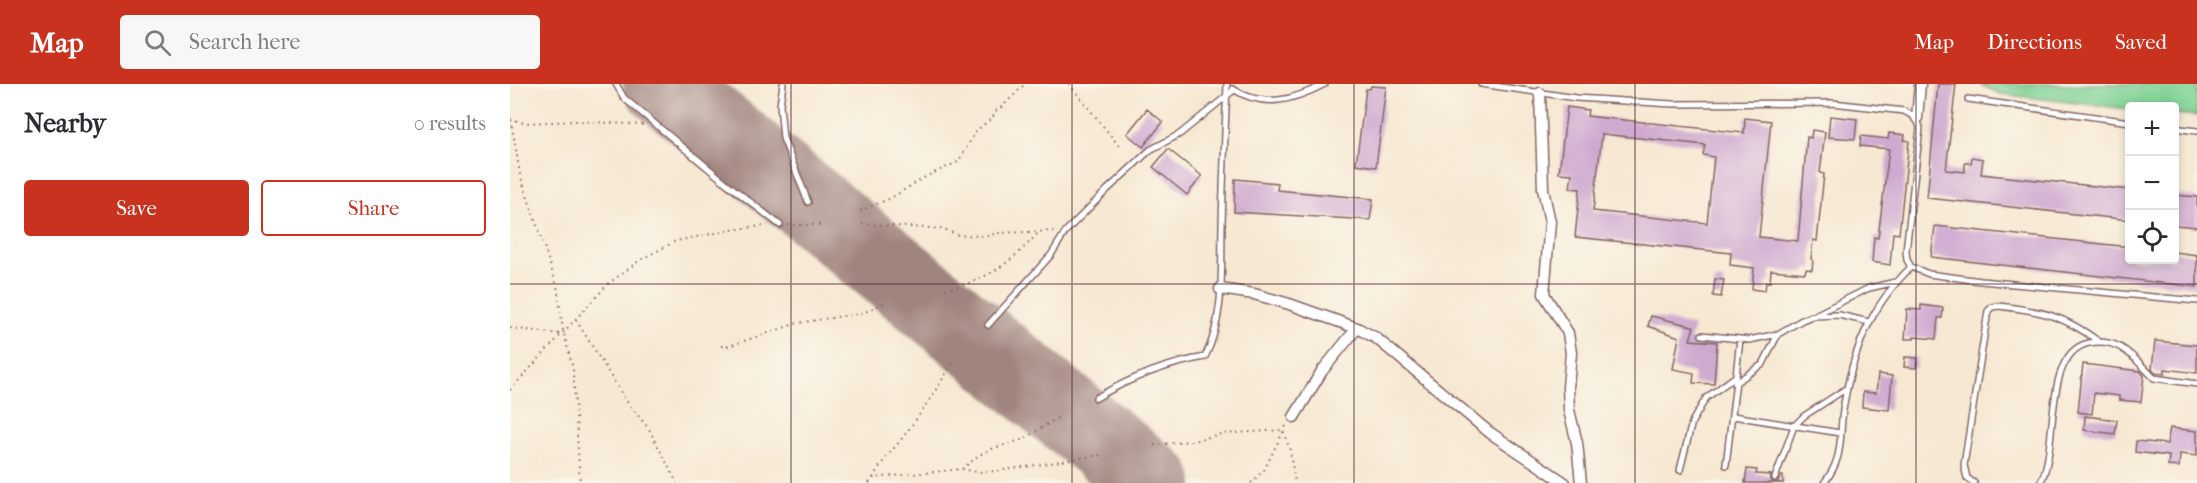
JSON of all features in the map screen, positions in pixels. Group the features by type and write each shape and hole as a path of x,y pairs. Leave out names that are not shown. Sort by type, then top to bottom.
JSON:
{"street":[{"path":"1917,118 1920,84"},
{"path":"1540,93 1543,189 1550,222 1544,294 1568,333 1571,353 1568,387 1569,410 1577,443 1581,483"},
{"path":"1220,289 1254,294 1280,302 1357,328 1376,338 1489,432 1565,483"},
{"path":"1294,417 1322,371 1357,328"}],"lane":[{"path":"615,84 624,98 780,225"},
{"path":"783,84 780,105 783,138 807,202"},
{"path":"1227,84 1234,90 1261,101 1276,101 1325,84"},
{"path":"1095,398 1121,384 1173,363 1205,357 1216,323 1220,289 1227,84"},
{"path":"1481,84 1576,98 1672,104 1833,103 1904,111 1917,118 1920,128 1906,251 1906,260 1911,267 1929,274 1981,281 2197,301"},
{"path":"988,325 1051,255 1066,231 1150,150 1180,134 1234,90"},
{"path":"1968,99 2125,121"},
{"path":"2179,129 2197,131"},
{"path":"1824,483 1834,471 1839,456 1847,388 1858,347 1882,299 1911,267"},
{"path":"1702,335 1749,340 1778,334 1869,288 1896,282"},
{"path":"1974,483 1967,478 1964,465 1988,311 1992,307 1999,306 2041,311 2054,315 2098,341"},
{"path":"1812,316 1839,315 1869,322"},
{"path":"1735,383 1763,364 1778,334"},
{"path":"1726,465 1740,339"},
{"path":"2040,483 2046,466 2064,362 2071,352 2085,344 2098,341 2114,344 2140,362 2154,378 2197,384"},
{"path":"1680,470 1692,422 1706,398 1736,376"},
{"path":"1775,477 1794,426 1804,416 1847,388"},
{"path":"1733,416 1840,433"}],"path":[{"path":"860,211 891,198 927,176 958,162 979,127 993,117 993,113 1025,84"},
{"path":"1070,84 1120,147"},
{"path":"580,483 573,369 563,330 557,286 520,174 511,120 524,123 576,122 659,126"},
{"path":"862,224 944,229 958,234 987,236 1013,232 1066,231"},
{"path":"510,390 563,330 576,320 608,284 639,260 676,241 759,225 822,225"},
{"path":"945,289 976,281 1004,265 1019,254 1038,233"},
{"path":"721,346 729,346 798,323 863,313 886,302"},
{"path":"576,320 627,402 649,429 677,483"},
{"path":"510,328 560,334"},
{"path":"869,483 880,464 927,405 954,362"},
{"path":"962,469 979,455 1024,439 1061,416"},
{"path":"1251,483 1264,470 1283,430 1294,417"},
{"path":"1154,445 1198,440 1220,434 1283,430"},
{"path":"1283,430 1290,450 1295,483"},
{"path":"873,478 962,469 977,472 998,471 1101,455"}],"green space":[{"path":"1979,84 2197,84 2197,116 2179,114 2179,102 2125,102 2125,109 2000,94"}],"building":[{"path":"1938,84 1956,84 1946,170 1965,172 1965,163 1971,163 1972,157 1983,159 1981,174 2125,189 2125,219 1927,198"},
{"path":"1371,86 1386,87 1376,167 1356,164 1366,89 1370,89"},
{"path":"1567,107 1588,110 1587,116 1744,133 1745,118 1771,121 1759,237 1798,241 1807,137 1811,138 1812,130 1825,132 1820,173 1824,174 1817,241 1813,240 1812,270 1806,269 1805,273 1771,270 1770,282 1766,282 1765,291 1752,289 1754,268 1730,265 1731,253 1575,237 1580,189 1570,188 1572,174 1559,173","holes":["1602,134 1705,145 1703,155 1714,157 1707,223 1593,211"]},
{"path":"1147,109 1163,122 1143,147 1127,134"},
{"path":"1830,116 1857,119 1855,139 1828,137"},
{"path":"1889,133 1905,135 1904,140 1909,141 1899,234 1893,233 1890,265 1872,262 1874,237 1878,238 1889,149 1860,146 1861,136 1888,139"},
{"path":"1168,149 1202,176 1187,195 1153,167"},
{"path":"1235,179 1278,183 1277,190 1373,199 1370,220 1234,212"},
{"path":"2179,195 2197,197 2197,227 2179,225"},
{"path":"1935,226 2125,246 2125,264 2179,264 2179,253 2197,255 2197,287 1931,257"},
{"path":"1715,279 1724,280 1721,297 1713,296"},
{"path":"1921,305 1943,308 1942,318 1938,318 1936,339 1914,337 1914,339 1905,339 1907,309 1921,310"},
{"path":"1651,316 1694,327 1690,340 1717,342 1714,384 1693,383 1694,373 1673,369 1679,337 1648,326"},
{"path":"2155,341 2197,345 2197,373 2165,369 2165,374 2156,373 2152,369"},
{"path":"1905,357 1917,358 1916,368 1904,367"},
{"path":"2083,364 2140,371 2144,375 2141,402 2119,400 2119,396 2094,393 2092,414 2078,412"},
{"path":"1878,374 1892,376 1889,410 1862,407 1863,392 1876,393"},
{"path":"2085,416 2117,420 2115,434 2084,430"},
{"path":"2170,428 2197,431 2197,456 2180,454 2179,467 2168,466 2169,456 2135,452 2136,441 2167,444"},
{"path":"1747,469 1757,470 1756,474 1771,475 1770,479 1774,483 1745,483"},
{"path":"1783,476 1783,483 1774,483 1778,482"}],"runway":[{"path":"663,84 1153,483"}]}
